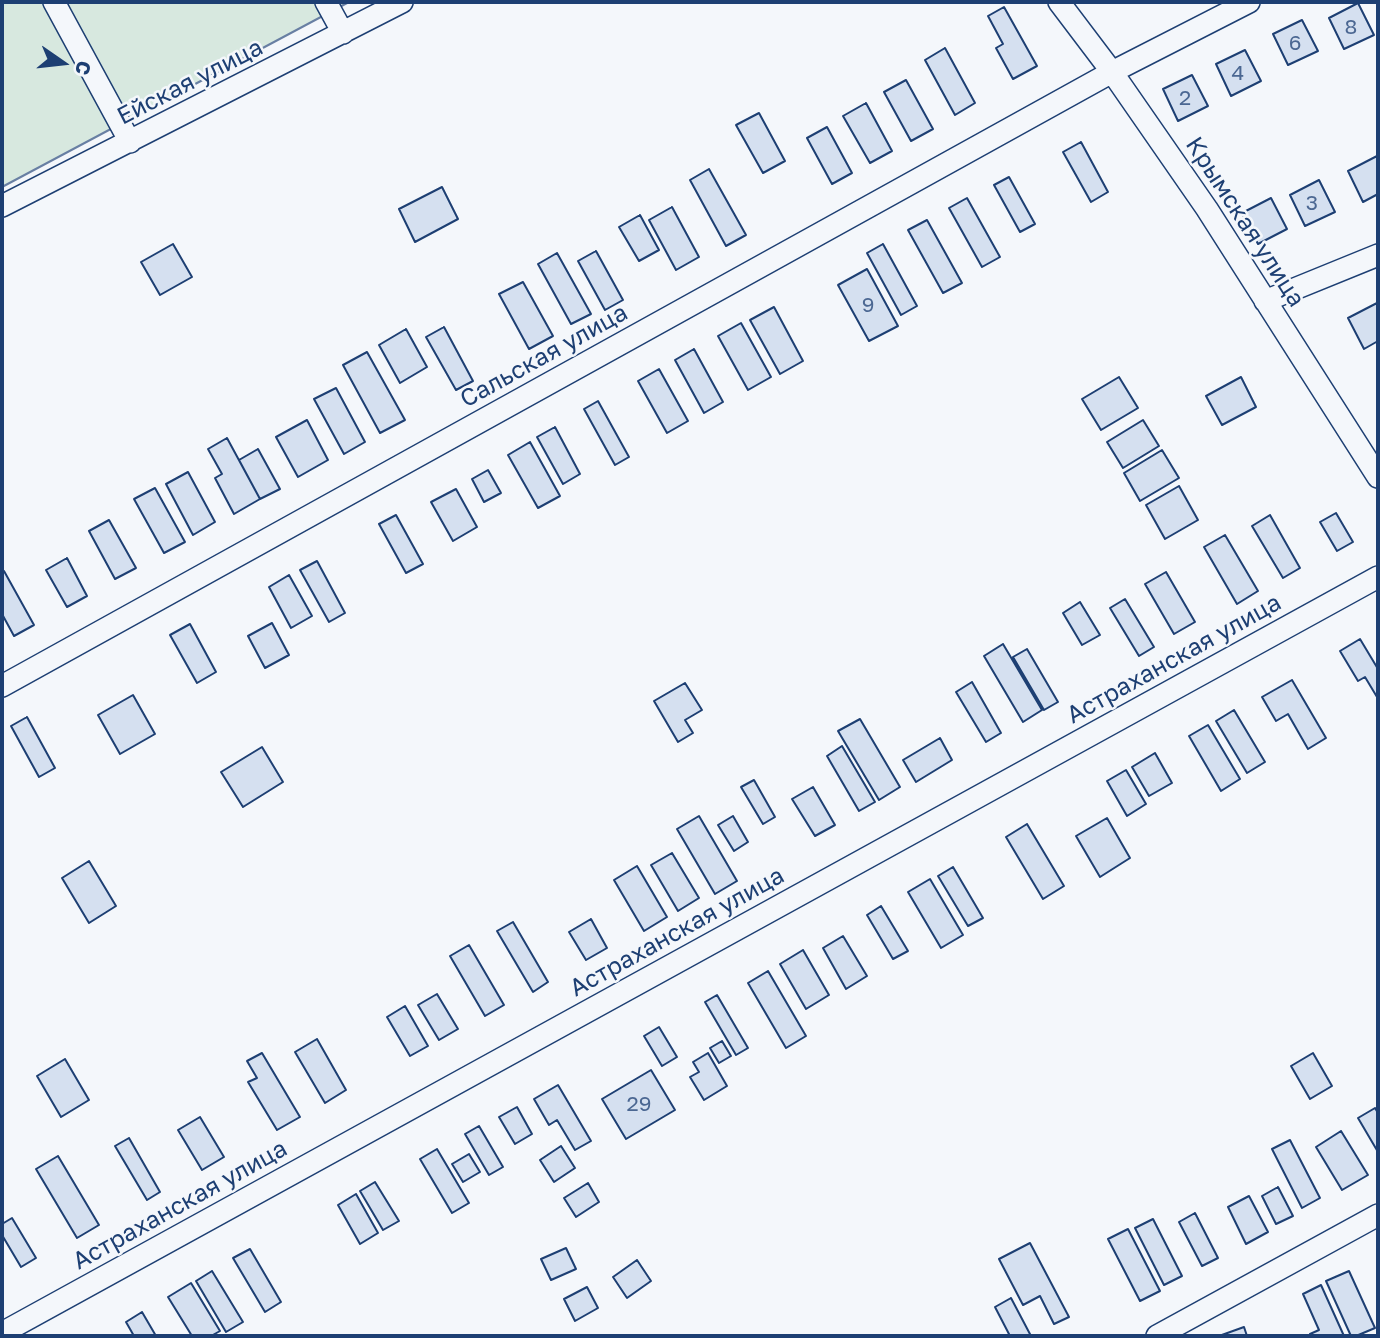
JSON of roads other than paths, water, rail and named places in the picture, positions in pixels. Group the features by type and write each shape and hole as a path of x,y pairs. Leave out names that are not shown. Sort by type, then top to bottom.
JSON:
{"street":[{"path":"54,2 130,142"},
{"name":"Ейская улица","path":"2,206 402,2"},
{"name":"Крымская улица","path":"1059,2 1119,68 1378,477"},
{"name":"Сальская улица","path":"2,686 1119,68 1249,2"},
{"path":"327,4 343,33"},
{"path":"1265,301 1378,255"},
{"name":"Астраханская улица","path":"2,1333 1378,577"},
{"path":"1157,1336 1378,1215"}]}
